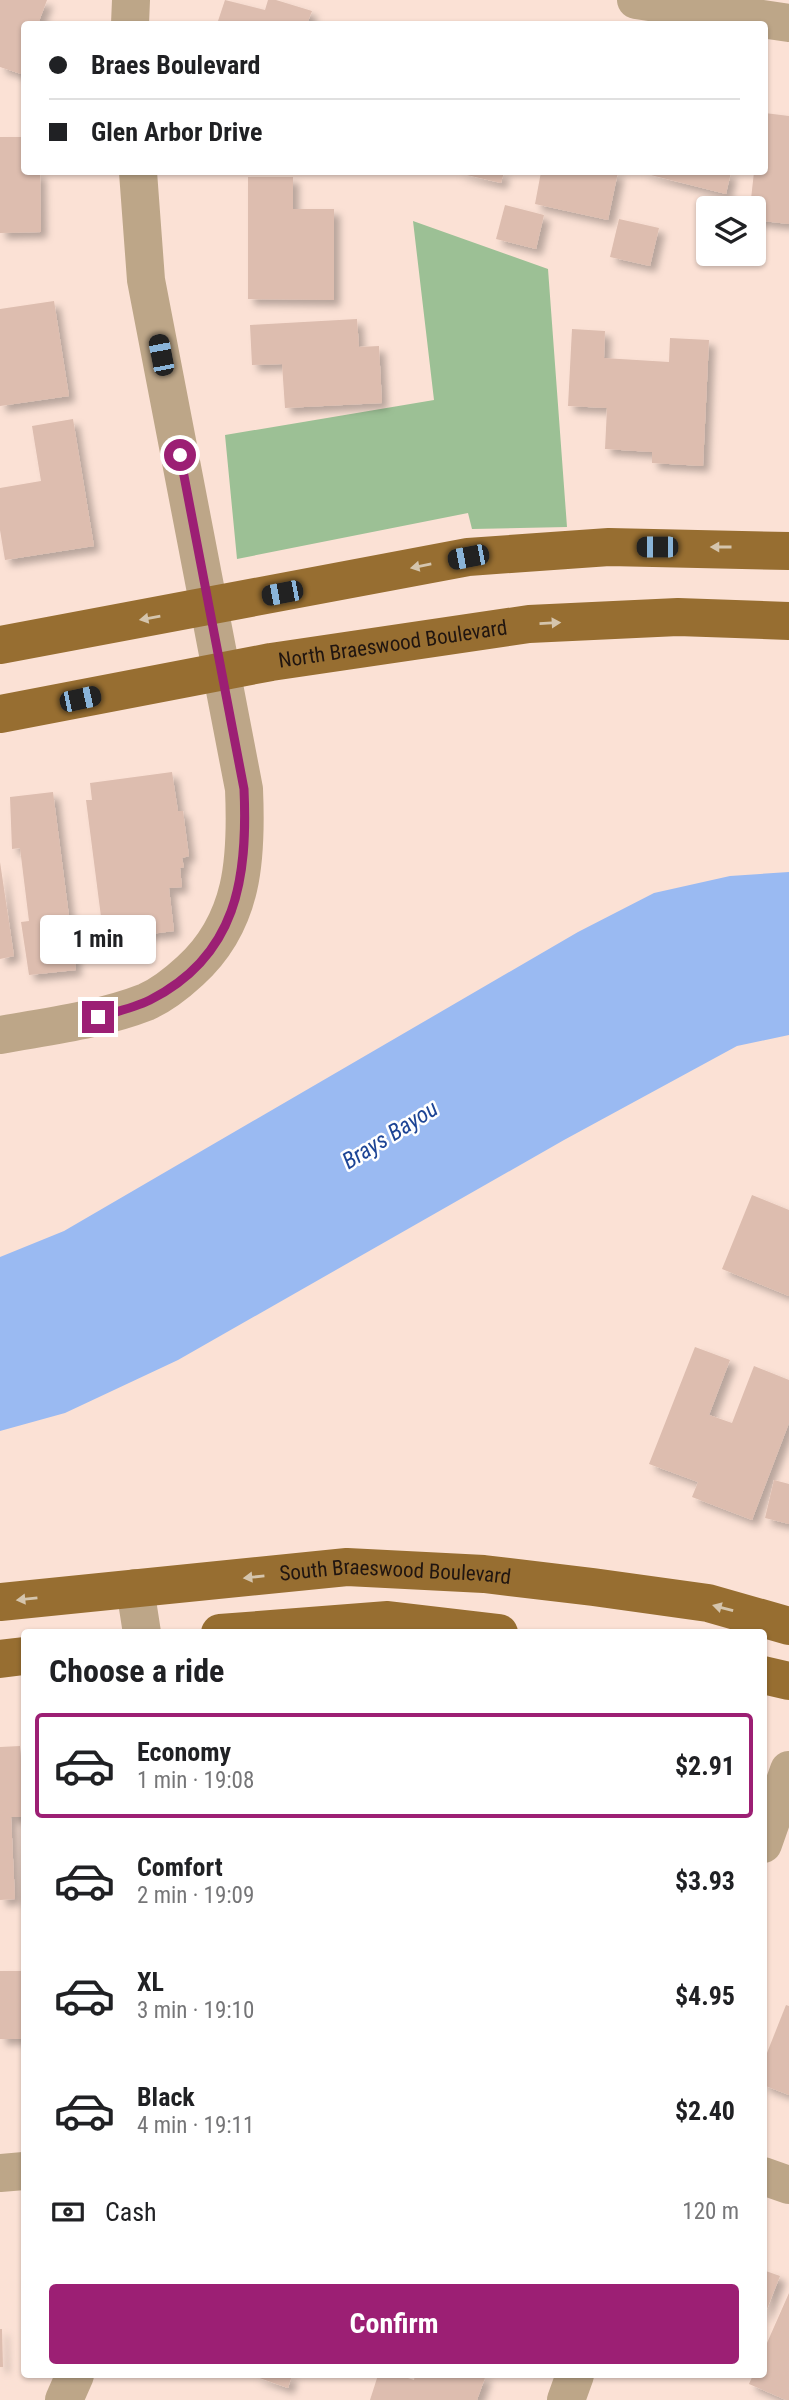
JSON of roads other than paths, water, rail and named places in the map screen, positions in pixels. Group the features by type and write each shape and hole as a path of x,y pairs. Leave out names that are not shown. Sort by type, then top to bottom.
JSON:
{"main road":[{"path":"0,645 468,557 609,547 789,551"},
{"name":"North Braeswood Boulevard","path":"0,714 223,671 529,624 678,617 789,621"},
{"name":"South Braeswood Boulevard","path":"0,1602 347,1567 484,1574 708,1603 789,1626"},
{"name":"South Braeswood Boulevard","path":"272,1629 388,1620 465,1629"},
{"path":"0,1659 21,1656"},
{"path":"767,1676 789,1681"}],"street":[{"path":"130,21 131,0"},
{"path":"636,0 789,23"},
{"path":"0,1035 98,1017 149,1001 177,983 208,955 225,927 240,892 246,842 244,789 146,280 138,175"},
{"path":"135,1588 141,1629"},
{"path":"767,1833 789,1770"},
{"path":"0,2174 21,2171"},
{"path":"767,2177 789,2185"},
{"path":"64,2400 74,2378"},
{"path":"566,2400 574,2378"}],"water":[{"name":"Brays Bayou","path":"789,872 789,1035 737,1046 564,1140 178,1360 65,1413 0,1431 0,1257 64,1231 578,932 654,893 730,876"}]}
